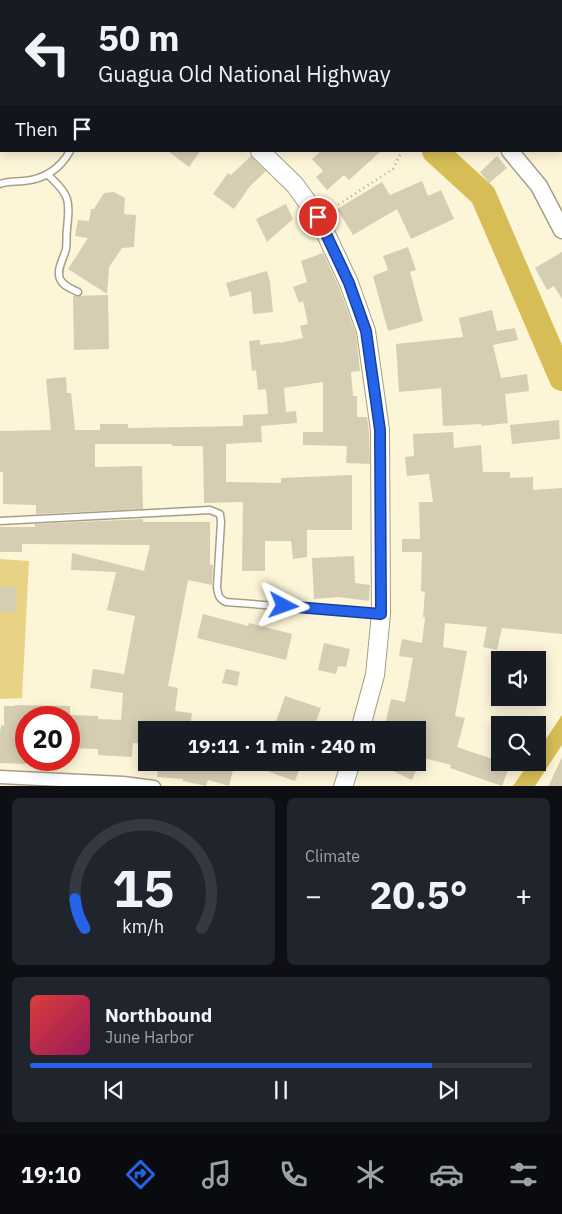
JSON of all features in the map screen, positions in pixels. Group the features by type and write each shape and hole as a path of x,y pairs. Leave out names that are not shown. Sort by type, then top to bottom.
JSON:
{"main road":[{"path":"261,152 295,185 318,217 349,283 366,331 380,430 381,614 375,675 362,721"},
{"path":"343,786 348,771"}],"street":[{"path":"511,152 539,186 562,230"},
{"path":"0,777 113,782 154,786"}],"lane":[{"path":"0,184 5,182 25,182 48,175 64,162 69,152"},
{"path":"48,175 62,188 68,198 69,214 66,249 60,266 60,280 67,287 78,292"},
{"path":"0,520 210,510 220,514 217,587 219,597 222,600 226,602 381,614"}],"path":[{"path":"318,217 393,169 401,153"}],"shaded area":[{"path":"0,559 29,561 22,698 0,699"},
{"path":"562,715 562,745 546,769 546,739"},
{"path":"523,771 545,771 535,786 513,786"}],"building":[{"path":"169,152 199,152 189,167"},
{"path":"320,152 380,152 349,180 344,175 327,190 316,177 323,171 312,159"},
{"path":"251,156 266,171 250,186 234,209 213,194 228,173 231,175"},
{"path":"497,156 507,168 489,183 480,172"},
{"path":"422,181 428,196 441,190 454,219 411,239 397,209 353,235 337,209 382,182 390,195"},
{"path":"114,192 125,198 124,214 136,215 134,247 122,248 109,267 107,294 68,269 88,238 75,236 78,220 89,221 91,209 94,209 104,193"},
{"path":"286,204 293,219 267,242 256,219"},
{"path":"408,247 416,270 410,272 423,321 388,331 373,276 388,270 383,256"},
{"path":"562,252 562,299 554,286 547,290 535,268"},
{"path":"323,253 339,287 356,334 360,371 351,372 353,396 357,396 357,417 367,417 370,464 346,463 347,446 303,445 303,432 323,432 323,382 284,388 286,412 296,411 297,423 261,426 262,442 226,444 226,482 281,483 281,478 352,475 352,530 307,530 307,557 293,559 291,541 265,541 265,571 242,571 243,502 204,503 203,446 95,444 95,467 142,466 143,509 36,514 36,505 3,504 3,472 0,472 0,431 51,430 46,379 66,377 67,393 71,393 75,430 100,430 100,424 128,424 128,428 243,426 243,415 268,414 266,389 258,390 256,370 252,371 249,341 260,340 260,345 303,338 300,326 308,324 303,301 299,303 293,287 307,282 301,261"},
{"path":"267,271 273,312 253,314 251,291 230,297 226,283"},
{"path":"108,295 109,349 74,350 73,296"},
{"path":"492,310 497,331 515,328 518,340 493,345 501,378 527,374 529,391 505,394 508,423 481,426 481,424 443,426 441,388 399,392 396,344 463,337 459,318"},
{"path":"559,420 560,439 512,444 510,425"},
{"path":"453,432 454,448 481,445 483,472 510,472 510,478 533,477 533,490 562,488 562,634 502,628 497,650 483,647 487,627 445,623 443,647 467,651 455,716 465,718 457,747 491,759 491,771 508,771 502,786 450,768 451,765 426,759 426,721 386,721 391,699 405,702 413,658 399,656 402,639 422,643 425,617 423,617 425,592 421,591 422,552 402,552 402,539 420,539 419,502 433,502 429,474 407,476 405,457 414,456 413,434"},
{"path":"143,519 143,522 210,522 210,565 213,565 212,585 188,580 168,686 178,688 175,711 192,713 191,721 138,721 138,743 133,743 132,757 98,755 98,749 80,748 80,715 98,716 98,719 121,720 123,693 90,688 93,669 124,674 135,616 107,610 116,572 71,570 72,553 144,571 150,545 22,544 22,552 0,552 0,527 35,527 35,524"},
{"path":"354,556 355,583 370,585 369,601 339,597 314,599 312,558"},
{"path":"0,586 17,587 16,613 0,612"},
{"path":"203,614 248,626 249,623 292,634 286,660 197,638"},
{"path":"324,643 350,649 346,667 338,666 336,674 318,670"},
{"path":"226,669 240,672 237,686 222,683"},
{"path":"285,696 321,708 316,721 276,721"},
{"path":"15,705 70,706 15,706"},
{"path":"4,706 15,706 15,764 0,763 0,733 1,725 4,726"},
{"path":"562,757 562,786 548,786"},
{"path":"158,771 233,771 229,786 208,780 206,786 183,781 183,779 157,777"},
{"path":"267,771 299,771 295,781"},
{"path":"393,771 416,771 412,780"}],"waterway":[{"path":"436,152 483,195 562,378"}],"route":[{"path":"284,606 381,614 380,430 366,331 349,283 318,217"}]}
